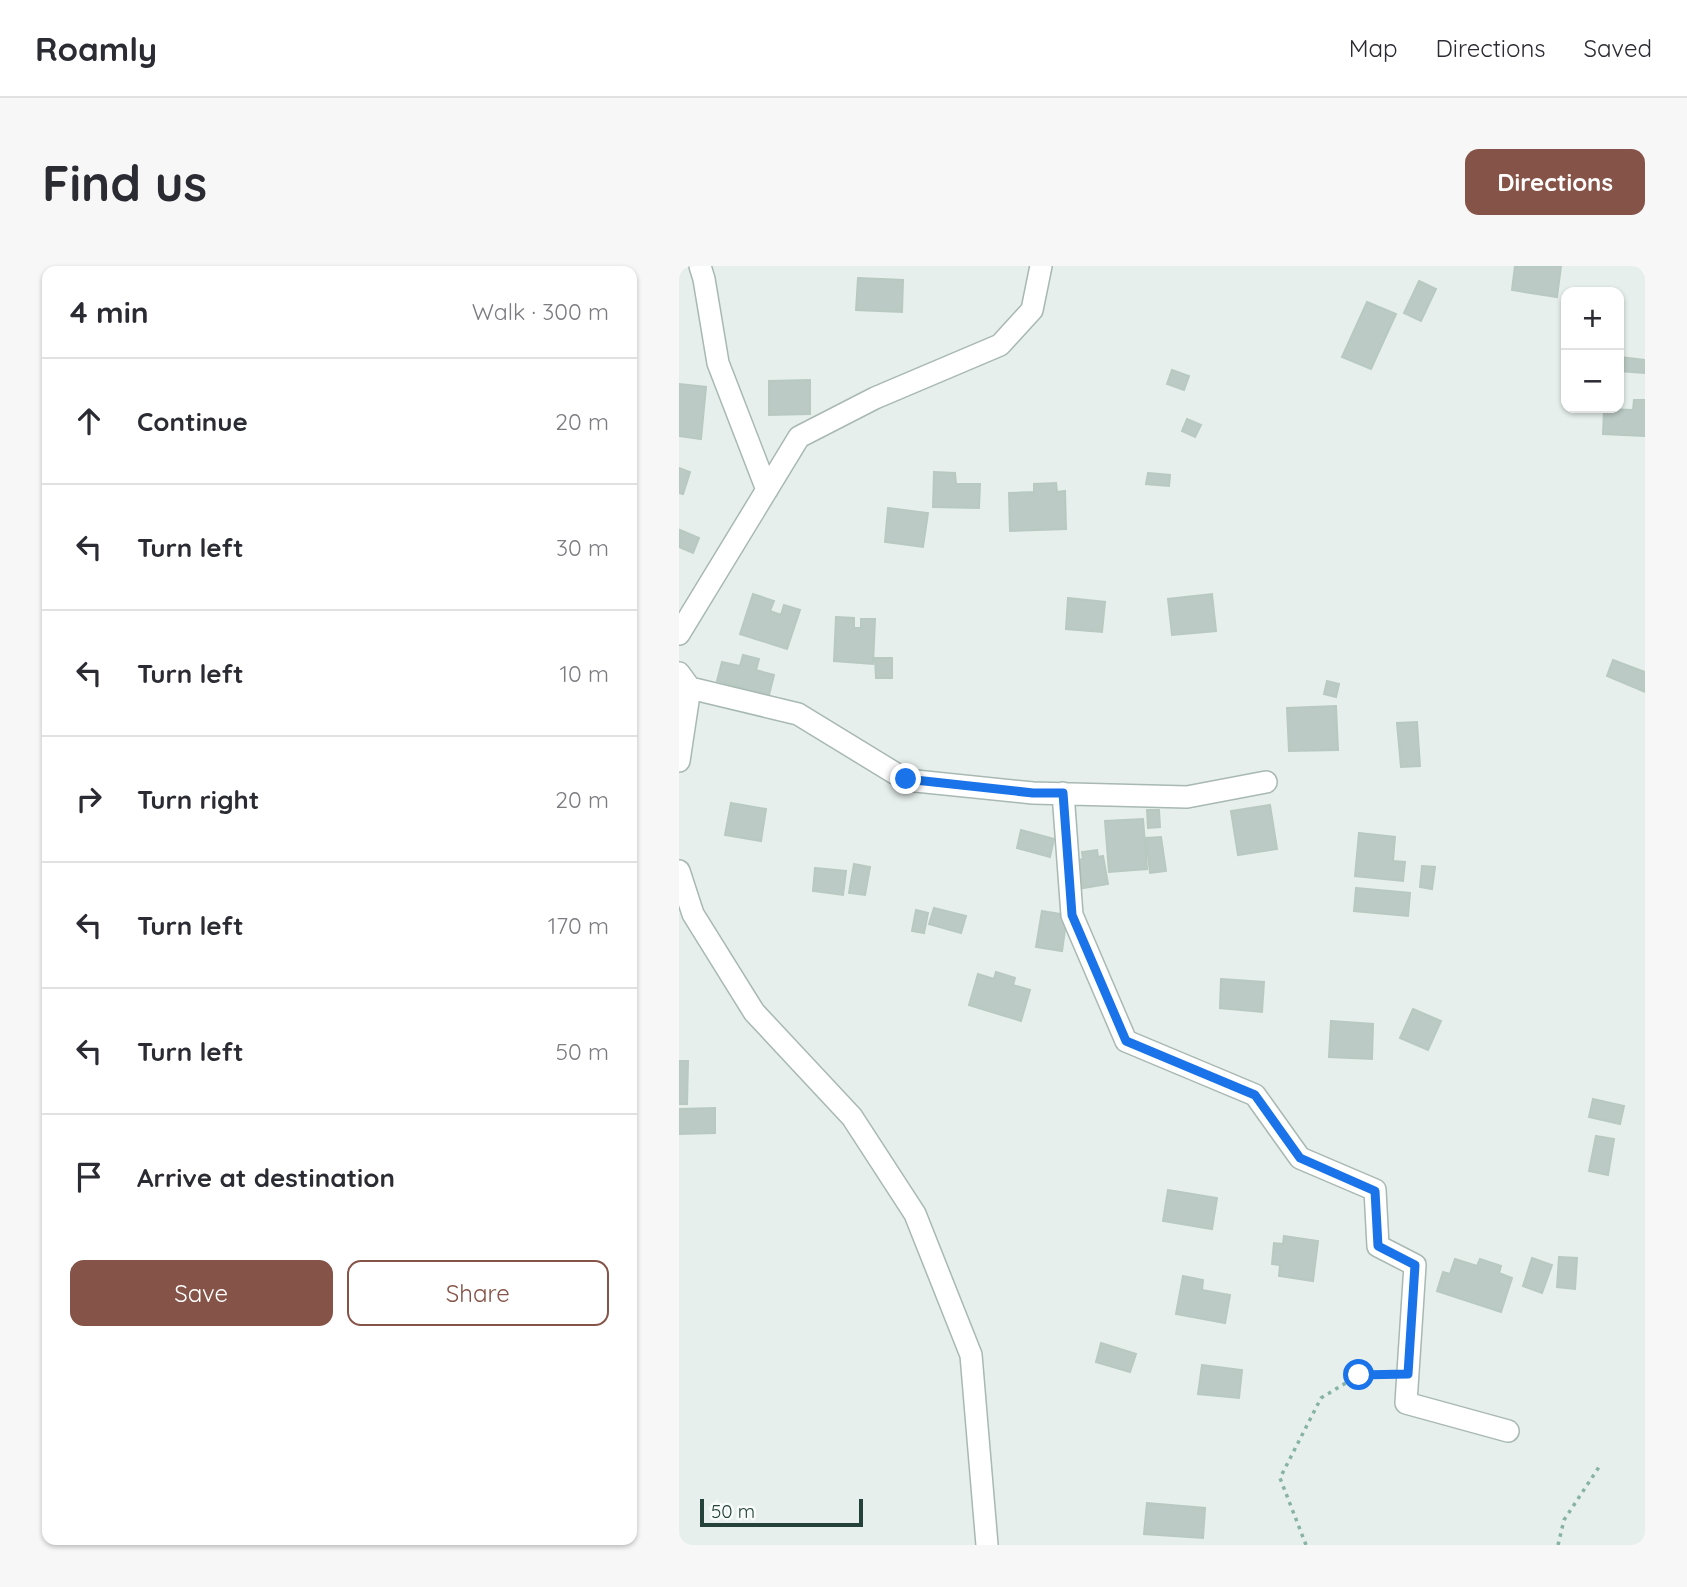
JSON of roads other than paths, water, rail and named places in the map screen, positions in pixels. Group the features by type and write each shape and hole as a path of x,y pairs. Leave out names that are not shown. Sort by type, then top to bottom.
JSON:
{"street":[{"path":"700,266 718,363 767,491"},
{"path":"679,634 799,436 875,398 1000,345 1032,310 1041,266"},
{"path":"679,761 685,680 798,715 906,779 1033,793 1187,797 1266,782"},
{"path":"1063,793 1072,915 1126,1041 1255,1095 1300,1158 1375,1191 1378,1246 1415,1265 1406,1403 1508,1432"},
{"path":"679,872 693,915 754,1012 852,1117 915,1214 971,1355 986,1545"}]}
